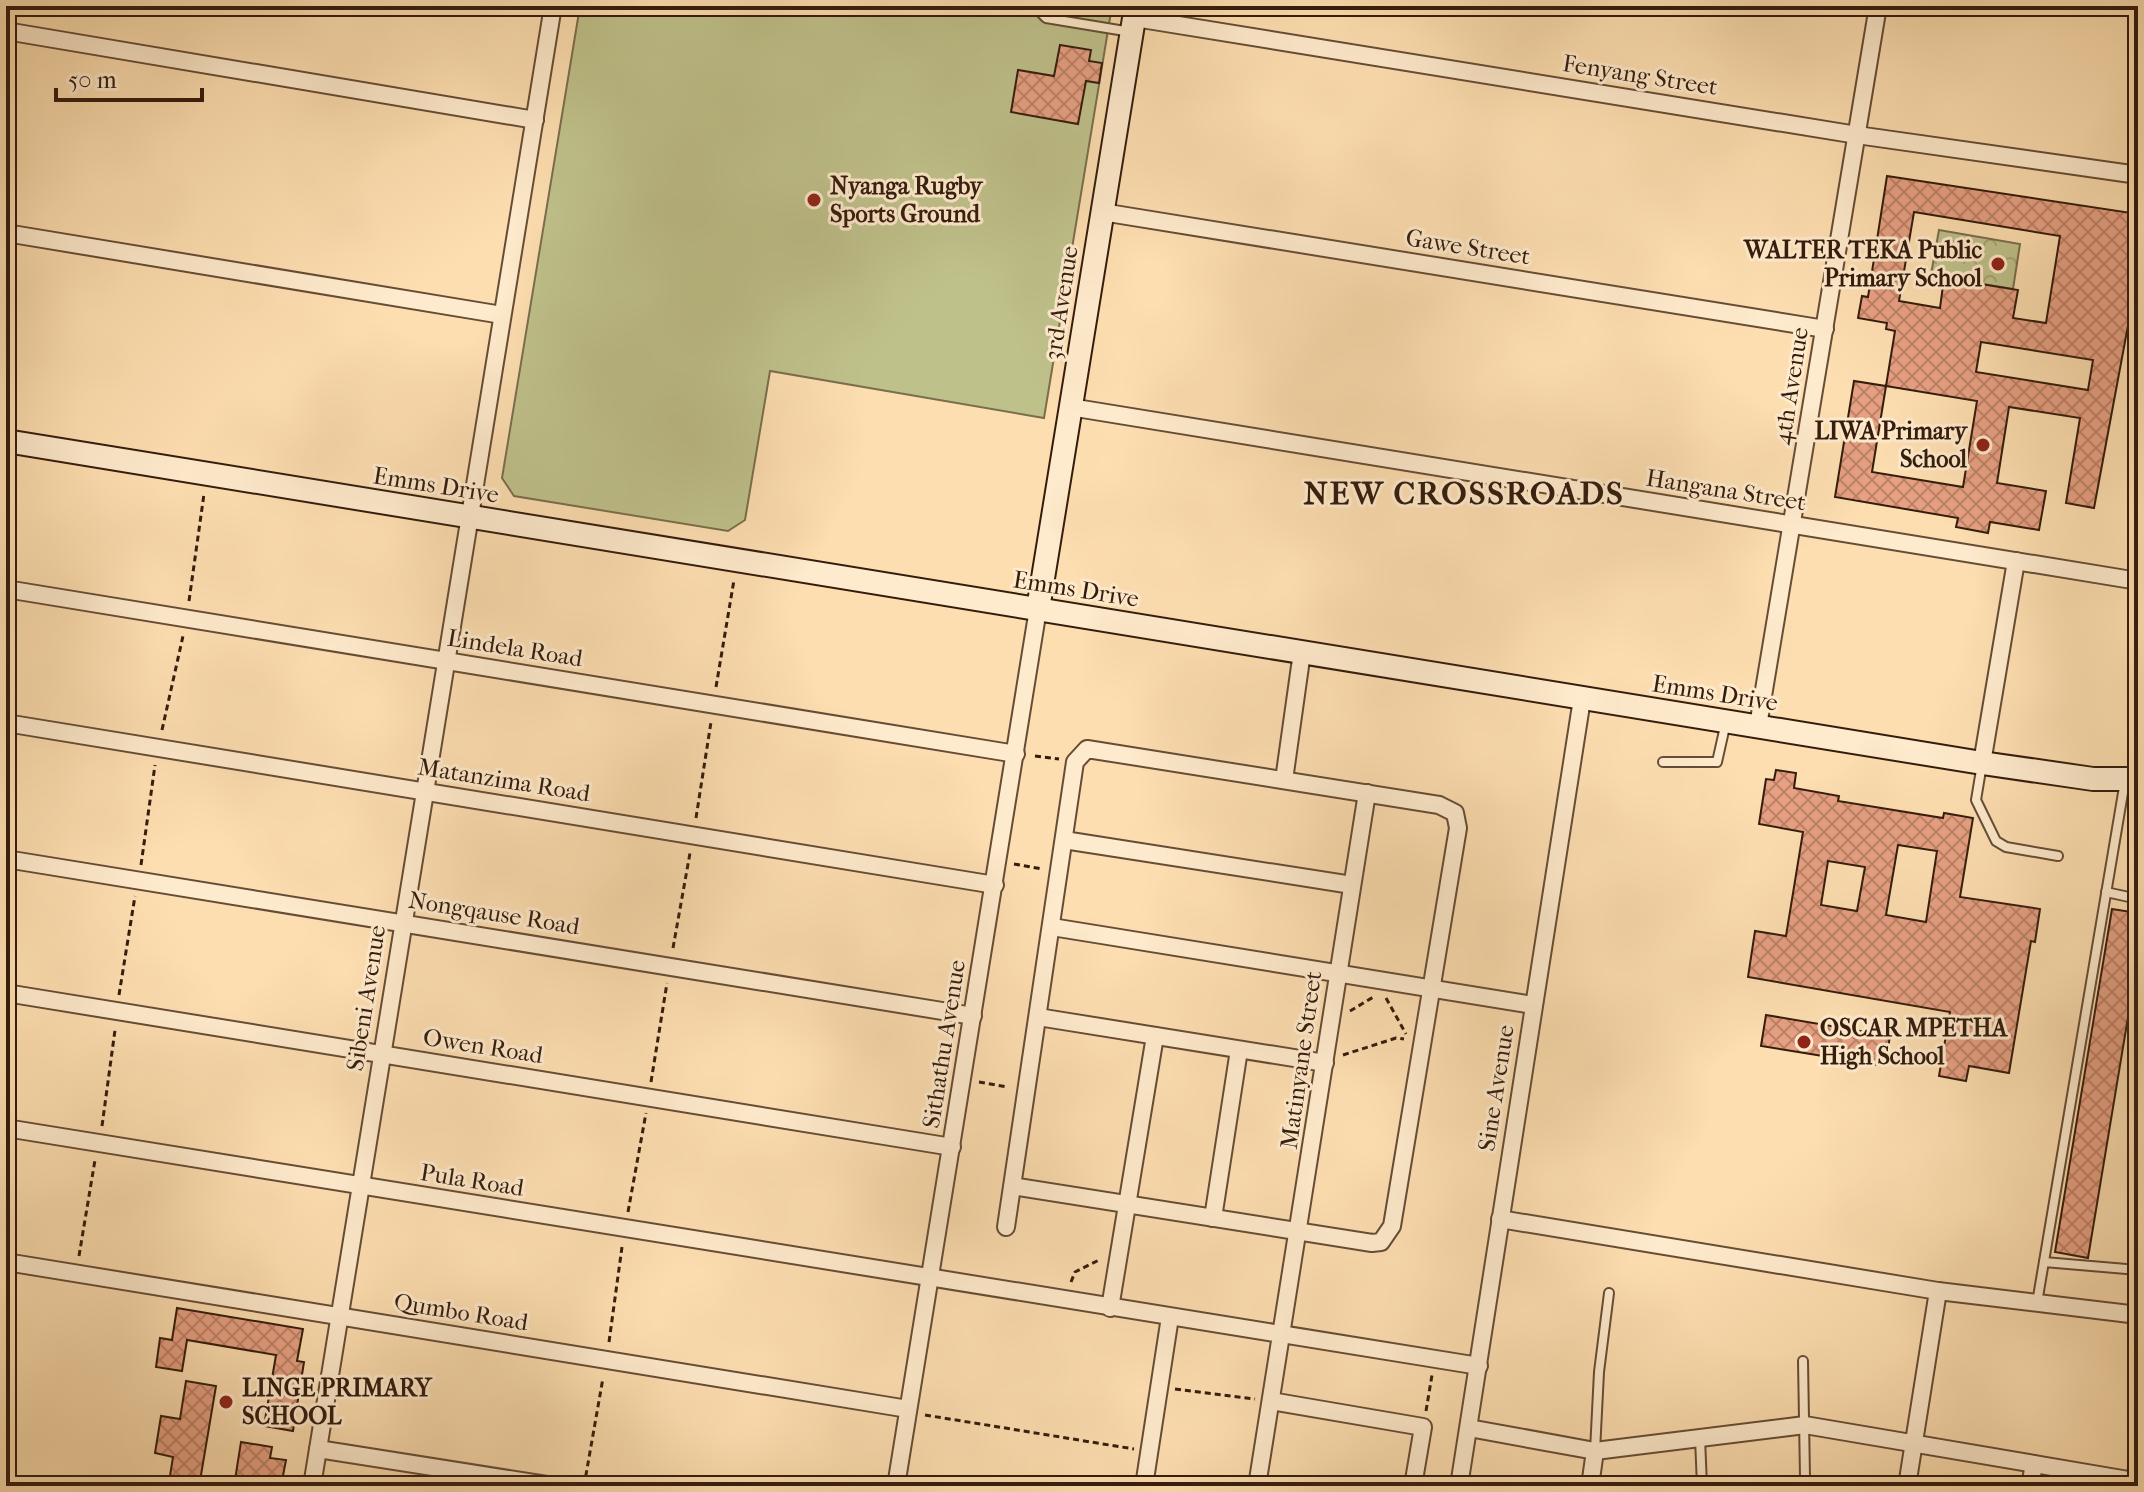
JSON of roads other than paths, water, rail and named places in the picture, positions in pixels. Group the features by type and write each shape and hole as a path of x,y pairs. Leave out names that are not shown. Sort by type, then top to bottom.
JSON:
{"street":[{"name":"Sibeni Avenue","path":"312,1486 553,6"},
{"name":"4th Avenue","path":"1758,726 1878,6"},
{"name":"Fenyang Street","path":"1134,19 1857,135 2138,175"},
{"name":"3rd Avenue","path":"1038,609 1134,19"},
{"path":"6,31 535,120"},
{"name":"Gawe Street","path":"1102,212 1825,329"},
{"path":"6,233 502,315"},
{"name":"Hangana Street","path":"1070,407 2138,581"},
{"name":"Emms Drive","path":"6,441 1982,763 2093,779 2131,779"},
{"path":"1982,763 2016,561"},
{"name":"Lindela Road","path":"6,589 1016,754"},
{"name":"Sithathu Avenue","path":"896,1486 1038,609"},
{"path":"1284,780 1302,652"},
{"name":"Sine Avenue","path":"1459,1486 1582,699"},
{"name":"Matanzima Road","path":"6,723 995,885"},
{"path":"1006,1227 1012,1186 1052,927 1075,762 1087,749 1439,805 1455,813 1458,828 1388,1236 1372,1243 1012,1186"},
{"name":"Matinyane Street","path":"1257,1486 1300,1232 1367,793"},
{"path":"1064,840 1352,885"},
{"name":"Nongqause Road","path":"6,859 973,1016"},
{"path":"1052,927 1533,1005"},
{"name":"Owen Road","path":"6,993 952,1147"},
{"path":"1038,1017 1325,1063"},
{"path":"1110,1308 1155,1036"},
{"path":"1213,1218 1239,1050"},
{"name":"Pula Road","path":"6,1128 1479,1366"},
{"path":"1500,1219 1938,1291 2138,1315"},
{"name":"Qumbo Road","path":"6,1262 908,1409"},
{"path":"1907,1486 1938,1291"},
{"path":"1144,1486 1170,1317"},
{"path":"1271,1401 1423,1427 1413,1486"},
{"path":"1469,1428 1595,1451 1805,1425 2034,1464 2136,1473"},
{"path":"318,1449 553,1486"},
{"path":"1590,1486 1595,1451"},
{"path":"2030,1486 2034,1464"}],"lane":[{"path":"1034,6 1046,18 1134,19"},
{"path":"1663,762 1717,762 1726,721"},
{"path":"1982,763 1976,800 1996,841 2006,847 2058,856"},
{"path":"2037,1303 2106,892 2131,779"},
{"path":"2106,892 2138,899"},
{"path":"2044,1262 2138,1270"},
{"path":"1595,1451 1599,1372 1609,1293"},
{"path":"1802,1486 1805,1425 1803,1361"},
{"path":"1700,1438 1702,1486"}],"place":[{"name":"Nyanga Rugby Sports Ground","path":"814,200"},
{"name":"WALTER TEKA Public Primary School","path":"1998,264"},
{"name":"LIWA Primary School","path":"1983,445"},
{"name":"OSCAR MPETHA High School","path":"1804,1042"},
{"name":"LINGE PRIMARY SCHOOL","path":"226,1402"}],"district":[{"name":"NEW CROSSROADS","path":"1464,493"}]}
